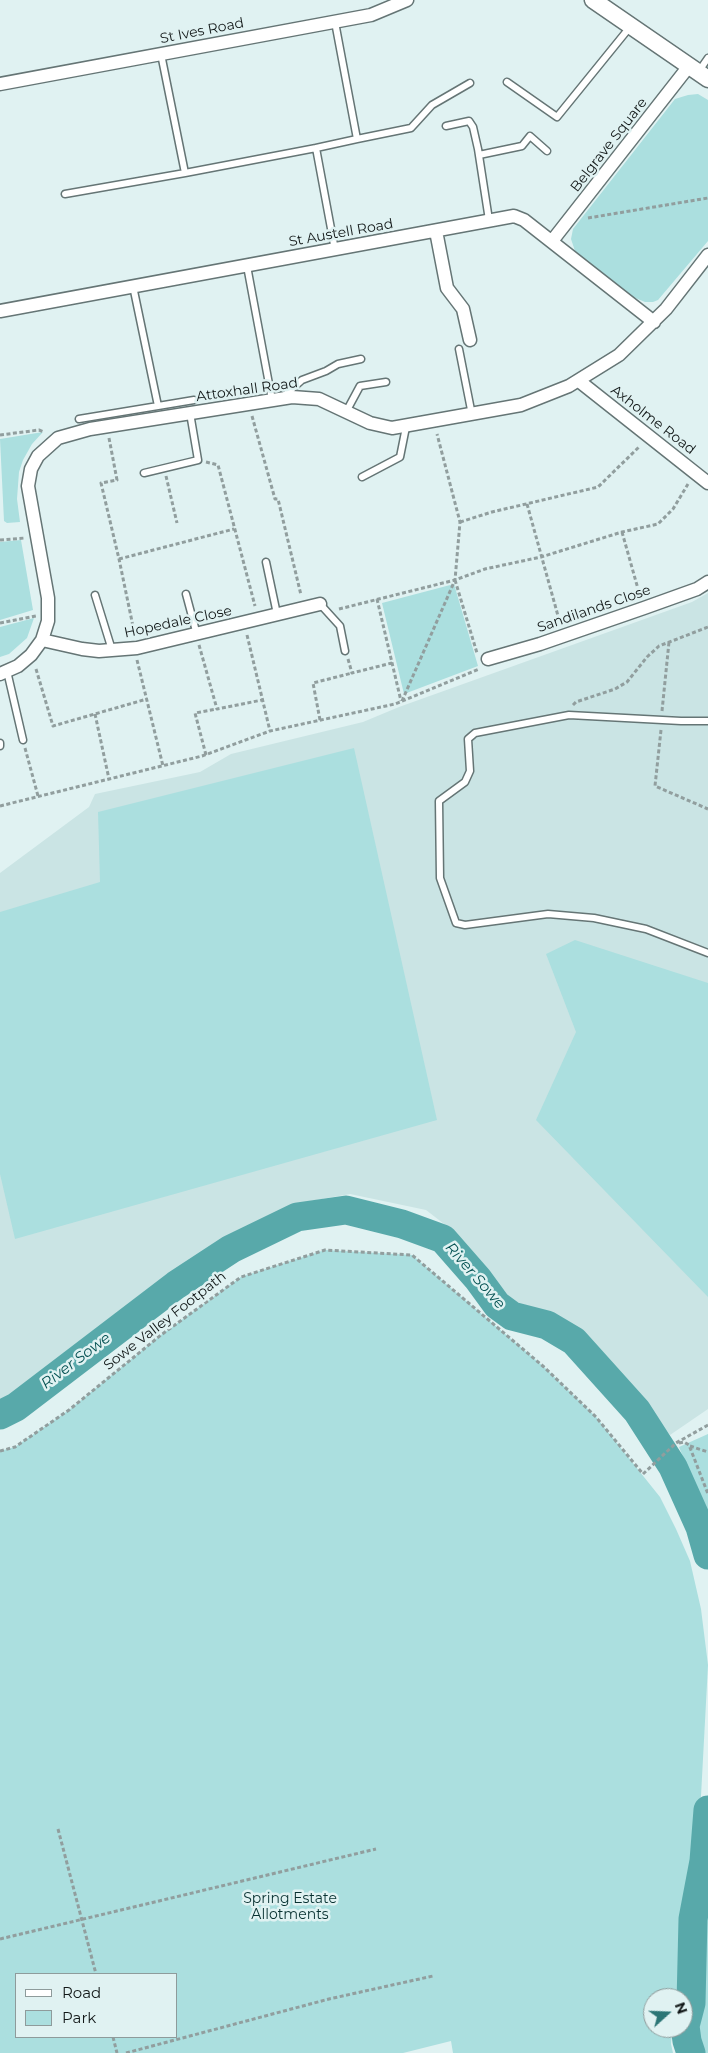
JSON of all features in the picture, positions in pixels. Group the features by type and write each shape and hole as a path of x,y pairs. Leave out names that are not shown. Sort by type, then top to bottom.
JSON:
{"street":[{"name":"St Ives Road","path":"0,84 371,15 407,0"},
{"path":"592,0 698,72"},
{"name":"Belgrave Square","path":"552,241 698,72"},
{"name":"St Austell Road","path":"0,311 335,250 507,216 519,217 654,322"},
{"path":"436,231 447,288 463,309 470,340"},
{"name":"Attoxhall Road","path":"4,672 18,666 32,654 42,640 48,621 48,598 29,496 29,478 38,456 58,438 80,431 276,399 313,397 385,428 406,427 521,405 547,396 579,381 619,355 654,322 708,255"},
{"name":"Axholme Road","path":"579,381 708,483"},
{"name":"Sandilands Close","path":"483,659 564,635 697,590 708,582"},
{"name":"Hopedale Close","path":"42,640 82,649 112,650 137,648 320,604"}],"lane":[{"path":"335,22 357,139"},
{"path":"507,82 557,117 630,26"},
{"path":"161,54 185,173"},
{"path":"698,72 708,58"},
{"path":"65,194 185,173 411,128 432,105 470,83"},
{"path":"446,126 469,121 473,127 489,220"},
{"path":"479,155 522,146 530,136 547,151"},
{"path":"316,148 335,250"},
{"path":"247,266 276,399 302,380 326,372 338,364 361,359"},
{"path":"133,286 158,406"},
{"path":"459,349 472,415"},
{"path":"346,412 360,386 386,382"},
{"path":"79,419 194,400"},
{"path":"144,473 198,460 190,413"},
{"path":"362,477 400,457 406,427"},
{"path":"266,562 277,614"},
{"path":"186,594 196,634"},
{"path":"95,595 112,650"},
{"path":"320,604 340,626 345,651"},
{"path":"4,672 24,740"},
{"path":"708,721 569,715 484,730 475,733 468,739 470,771 465,782 439,800 440,878 456,923 465,925 548,914 594,918 646,929 708,953"}],"path":[{"path":"568,222 708,198"},
{"path":"246,404 253,417 275,499 278,499 305,607"},
{"path":"401,702 455,580 460,522 435,422"},
{"path":"107,428 117,480 101,483 120,559 137,648 136,657 163,766"},
{"path":"0,435 39,430 58,438"},
{"path":"460,522 598,487 648,436"},
{"path":"198,460 218,465 258,619"},
{"path":"165,468 177,523"},
{"path":"320,604 335,610 455,580 485,569 541,557 622,532 658,524 664,520 696,473"},
{"path":"527,504 564,635"},
{"path":"120,559 234,529"},
{"path":"622,532 644,608"},
{"path":"0,540 36,536"},
{"path":"0,806 206,755 270,731 401,702 480,668 483,659 455,580"},
{"path":"377,599 401,702"},
{"path":"0,623 34,615 48,621"},
{"path":"244,623 270,731"},
{"path":"569,715 570,708 576,702 615,689 627,682 647,656 659,646 708,627"},
{"path":"196,634 217,709"},
{"path":"662,711 669,642"},
{"path":"345,651 352,673"},
{"path":"32,654 53,726 147,699"},
{"path":"320,720 313,683 392,663"},
{"path":"206,755 195,713 262,700"},
{"path":"95,714 109,779"},
{"path":"662,720 655,786 708,809"},
{"path":"24,740 38,796"},
{"name":"Sowe Valley Footpath","path":"0,1451 15,1447 70,1410 161,1335 241,1277 325,1250 412,1255 551,1374 596,1418 643,1474 676,1443 708,1425"},
{"path":"676,1443 684,1442 708,1452"},
{"path":"689,1445 708,1494"},
{"path":"58,1829 96,1973"},
{"path":"0,1939 376,1849"},
{"path":"126,2053 329,1999 433,1976"},
{"path":"113,2038 117,2053"}],"shaded area":[{"path":"708,593 708,1409 670,1435 646,1403 584,1333 550,1317 514,1305 448,1227 426,1210 350,1194 294,1204 229,1235 0,1402 0,873 89,807 95,794 200,772 231,754 363,722 399,707 692,602"}],"green space":[{"path":"698,94 708,100 708,241 658,300 645,302 633,297 575,251 571,239 573,229 675,99"},
{"path":"43,432 32,444 19,472 17,499 20,522 7,523 4,521 0,439"},
{"path":"21,540 33,610 0,620 0,542"},
{"path":"454,584 478,666 404,694 382,603"},
{"path":"34,618 27,638 9,654 0,657 0,627"},
{"path":"354,748 437,1120 15,1239 0,1174 0,912 100,882 98,812"},
{"path":"575,940 708,983 708,1297 536,1120 576,1032 546,954"},
{"name":"Spring Estate Allotments","path":"325,1250 412,1255 544,1367 596,1417 660,1497 676,1529 690,1561 701,1609 708,1665 701,1796 691,1872 679,1941 682,1988 643,1988 643,2038 671,2038 673,2053 453,2053 451,2041 403,2053 0,2053 0,1451 15,1447 69,1410 161,1335 241,1277"},
{"path":"708,1434 708,1518 679,1447"},
{"path":"708,1860 708,2053 701,2053 693,2025 698,1976 701,1904"}],"waterway":[{"name":"River Sowe","path":"0,1415 16,1407 176,1285 231,1249 297,1217 346,1210 402,1224 443,1239 478,1279 497,1305 512,1316 547,1325 574,1341 637,1411 673,1467 700,1527 708,1555"},
{"name":"River Sowe","path":"691,2053 685,2026 691,2003 693,1919 704,1861 708,1810"}]}
